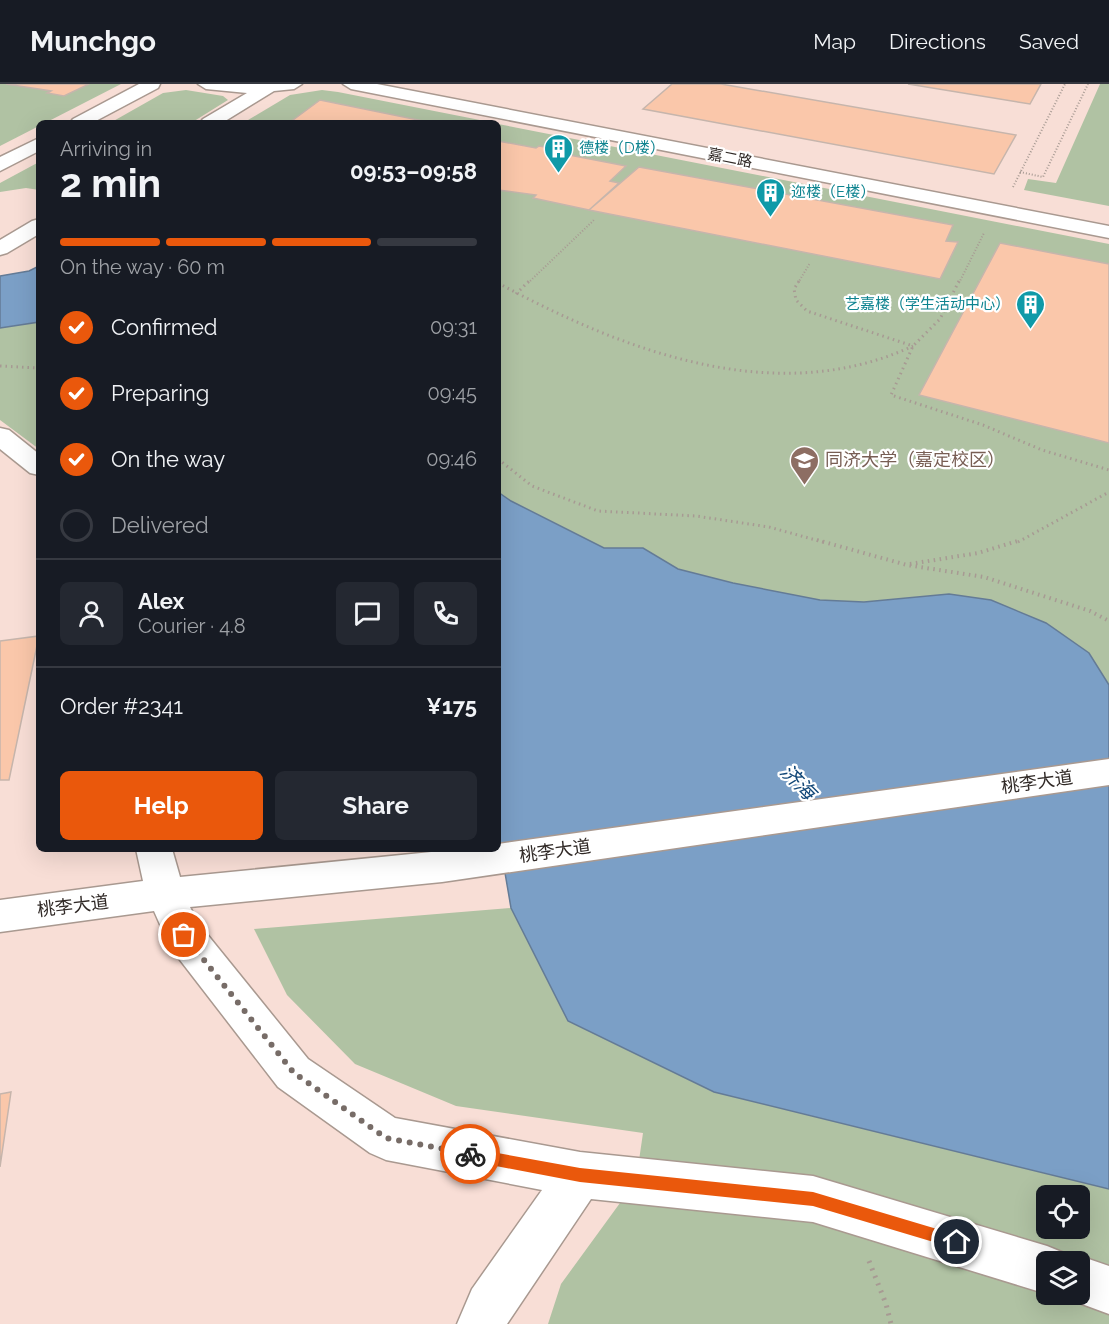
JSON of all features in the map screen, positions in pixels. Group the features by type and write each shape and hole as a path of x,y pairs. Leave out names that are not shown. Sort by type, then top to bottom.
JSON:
{"street":[{"path":"85,120 152,84"},
{"path":"206,84 242,89 294,84"},
{"name":"嘉二路","path":"351,84 1109,232"},
{"name":"嘉二路","path":"410,84 1109,218"},
{"path":"214,120 267,88"},
{"path":"0,165 36,146"},
{"path":"0,249 36,227"},
{"path":"0,436 36,465"},
{"name":"桃李大道","path":"0,916 165,894 467,863 1109,772"},
{"path":"155,852 165,894 184,935 294,1073 386,1138 580,1175 813,1199 1036,1267"},
{"path":"482,1324 489,1306 580,1175"},
{"path":"1090,1283 1109,1290"}],"path":[{"path":"1007,199 1065,84"},
{"path":"1020,172 1044,177 1088,84"},
{"path":"516,294 595,219"},
{"path":"987,228 940,318 913,346 891,395 984,425 1042,450 1109,470"},
{"path":"810,262 794,289 796,300 807,311 913,346"},
{"path":"501,285 544,309 623,343 664,358 708,366 771,374 831,371 878,362 913,346"},
{"path":"0,366 36,368"},
{"path":"501,461 532,486 598,511 696,516 769,527 907,565 984,577 1090,611 1109,621"},
{"path":"907,565 1013,544 1054,523 1085,501 1109,492"},
{"path":"845,1209 871,1265 891,1324"}],"shaded area":[{"name":"同济大学（嘉定校区）","path":"0,84 1109,84 1109,1324 0,1324"}],"green space":[{"path":"0,84 121,84 51,120 36,120 36,128 0,146"},
{"path":"1100,84 1109,84 1109,206 1024,190 1028,179 1056,183"},
{"path":"186,90 223,96 228,100 196,120 115,120 163,93"},
{"path":"322,90 338,92 480,120 248,120 290,95"},
{"path":"501,125 1109,244 1109,685 1089,653 1046,623 949,594 864,602 820,600 733,583 678,569 643,548 604,548 501,494"},
{"path":"36,164 36,190 26,188 0,192 0,183"},
{"path":"36,322 36,447 0,420 0,328"},
{"path":"511,908 568,1021 714,1092 1109,1189 1109,1324 548,1324 561,1284 636,1181 643,1133 456,1106 355,1064 287,995 254,929"}],"water":[{"path":"36,268 36,322 0,328 0,276"},
{"name":"济海","path":"501,494 604,548 643,548 678,569 733,583 820,600 864,602 949,594 991,600 1046,623 1089,653 1109,685 1109,1189 714,1092 568,1021 511,908 501,850"}],"building":[{"path":"6,84 89,84 64,96 47,93 51,91"},
{"path":"672,84 721,84 1016,135 994,174 643,109"},
{"path":"908,84 1041,84 1030,104"},
{"path":"320,100 418,120 293,120"},
{"name":"德楼（D楼）","path":"501,142 562,150 559,153 626,166 610,181 619,183 589,210 533,198 536,195 501,190"},
{"name":"迩楼（E楼）","path":"639,167 953,225 946,241 958,242 940,279 589,210"},
{"name":"艺嘉楼（学生活动中心）","path":"1000,243 1109,264 1109,443 919,395"},
{"path":"36,636 36,650 9,780 0,780 0,641"},
{"path":"11,1092 0,1167 0,1094"}],"way so far":[{"path":"184,935 294,1073 386,1138 470,1154"}],"place":[{"name":"德楼（D楼）","path":"558,174"},
{"name":"迩楼（E楼）","path":"770,218"},
{"name":"艺嘉楼（学生活动中心）","path":"1031,330"},
{"name":"同济大学（嘉定校区）","path":"804,486"}],"route":[{"path":"470,1154 580,1175 813,1199 957,1242"}]}
